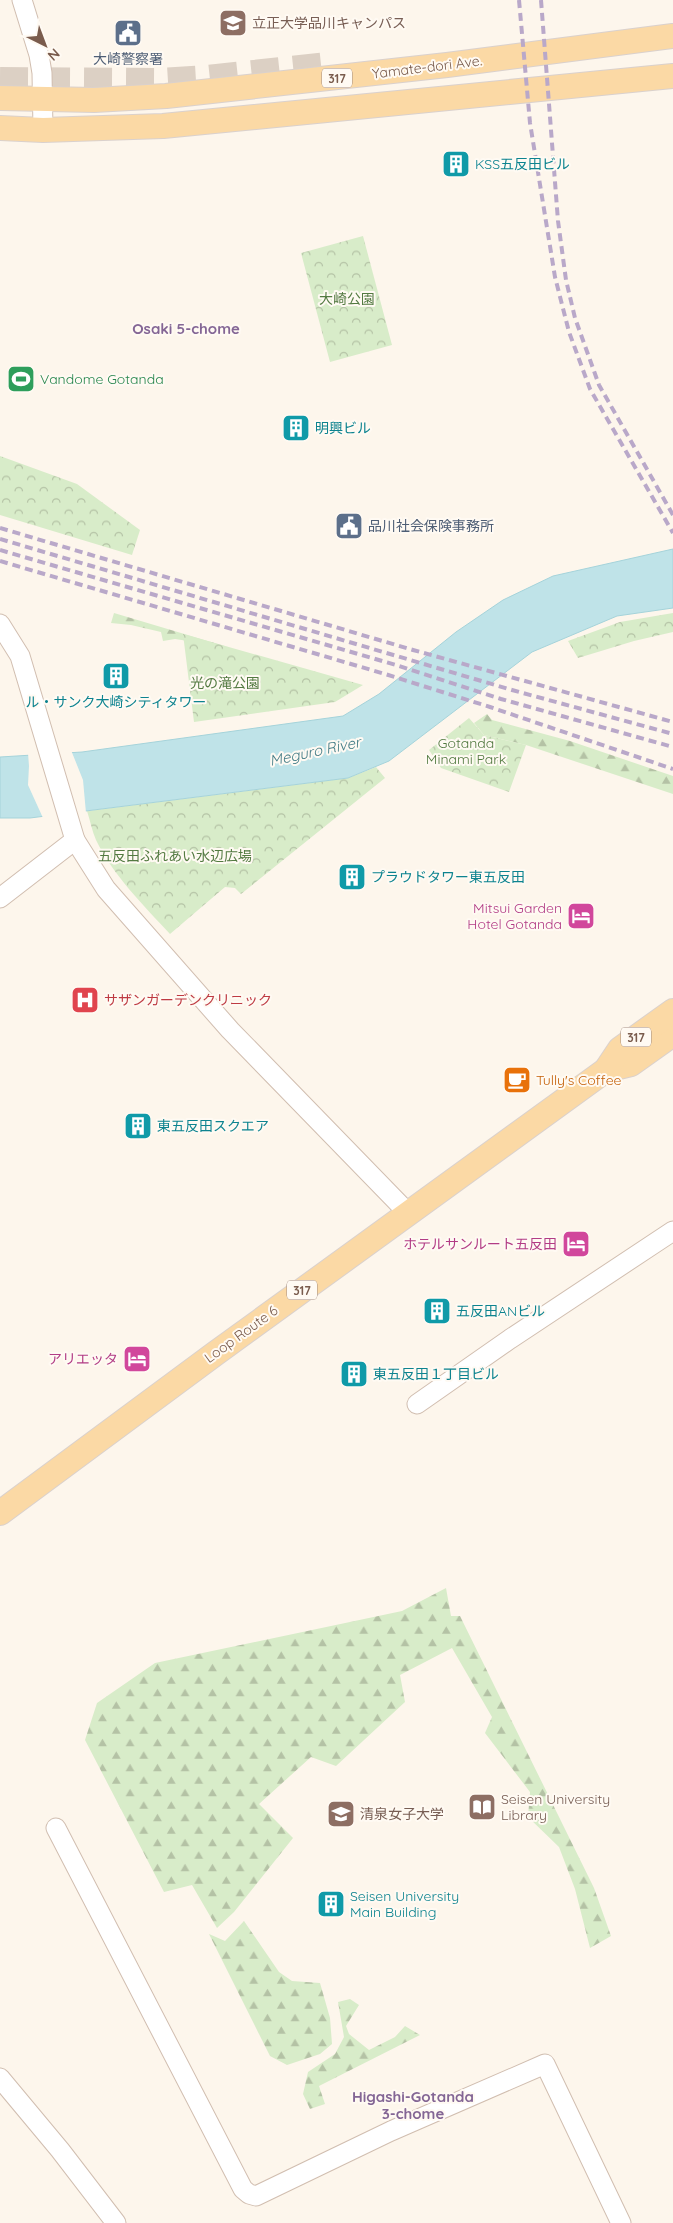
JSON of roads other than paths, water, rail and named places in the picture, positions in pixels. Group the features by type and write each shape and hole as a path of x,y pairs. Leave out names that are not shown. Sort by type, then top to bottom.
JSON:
{"main road":[{"name":"Yamate-dori Ave.","path":"0,98 104,100 166,96 447,65 673,36"},
{"name":"317","path":"0,128 43,130 163,126 673,76"},
{"name":"Loop Route 6","path":"0,1513 606,1070 620,1049 673,1011"},
{"name":"Loop Route 6","path":"606,1070 631,1064 673,1034"}],"street":[{"path":"22,0 39,55 43,100 43,130"},
{"path":"0,624 20,656 75,840 106,889 230,1030 408,1213"},
{"path":"0,898 75,840"},
{"path":"417,1404 510,1338 673,1231"},
{"path":"56,1828 243,2189 249,2194 256,2196 391,2132 546,2064 621,2223"},
{"path":"0,2078 60,2150 116,2223"}],"water":[{"name":"Meguro River","path":"673,549 673,608 617,616 532,652 389,761 348,778 30,818 0,818 0,757 82,752 343,716 379,694 456,632 503,600 553,576"}],"tunnel":[{"path":"0,81 158,82 207,79 328,66"}],"railway":[{"path":"519,0 530,123 555,277 569,332 590,389 673,533"},
{"path":"541,0 558,221 566,280 575,318 599,385 673,515"},
{"path":"0,528 413,650 673,722"},
{"path":"0,539 512,690 673,734"},
{"path":"0,550 396,665 501,699 673,747"},
{"path":"0,561 385,674 490,707 673,769"}],"place":[{"name":"立正大学品川キャンパス","path":"233,23"},
{"name":"大崎警察署","path":"128,33"},
{"name":"KSS五反田ビル","path":"456,164"},
{"name":"Vandome Gotanda","path":"21,379"},
{"name":"明興ビル","path":"296,428"},
{"name":"品川社会保険事務所","path":"349,526"},
{"name":"ル・サンク大崎シティタワー","path":"116,676"},
{"name":"プラウドタワー東五反田","path":"352,877"},
{"name":"Mitsui Garden Hotel Gotanda","path":"581,916"},
{"name":"サザンガーデンクリニック","path":"85,1000"},
{"name":"Tully's Coffee","path":"517,1080"},
{"name":"東五反田スクエア","path":"138,1126"},
{"name":"ホテルサンルート五反田","path":"576,1244"},
{"name":"五反田ANビル","path":"437,1311"},
{"name":"アリエッタ","path":"137,1359"},
{"name":"東五反田１丁目ビル","path":"354,1374"},
{"name":"Seisen University Library","path":"482,1807"},
{"name":"清泉女子大学","path":"341,1814"},
{"name":"Seisen University Main Building","path":"331,1904"}],"district":[{"name":"Osaki 5-chome","path":"186,328"},
{"name":"Higashi-Gotanda 3-chome","path":"413,2104"}],"park label":[{"name":"大崎公園","path":"347,299"},
{"name":"光の滝公園","path":"225,683"},
{"name":"Gotanda Minami Park","path":"466,752"},
{"name":"五反田ふれあい水辺広場","path":"175,856"}]}
